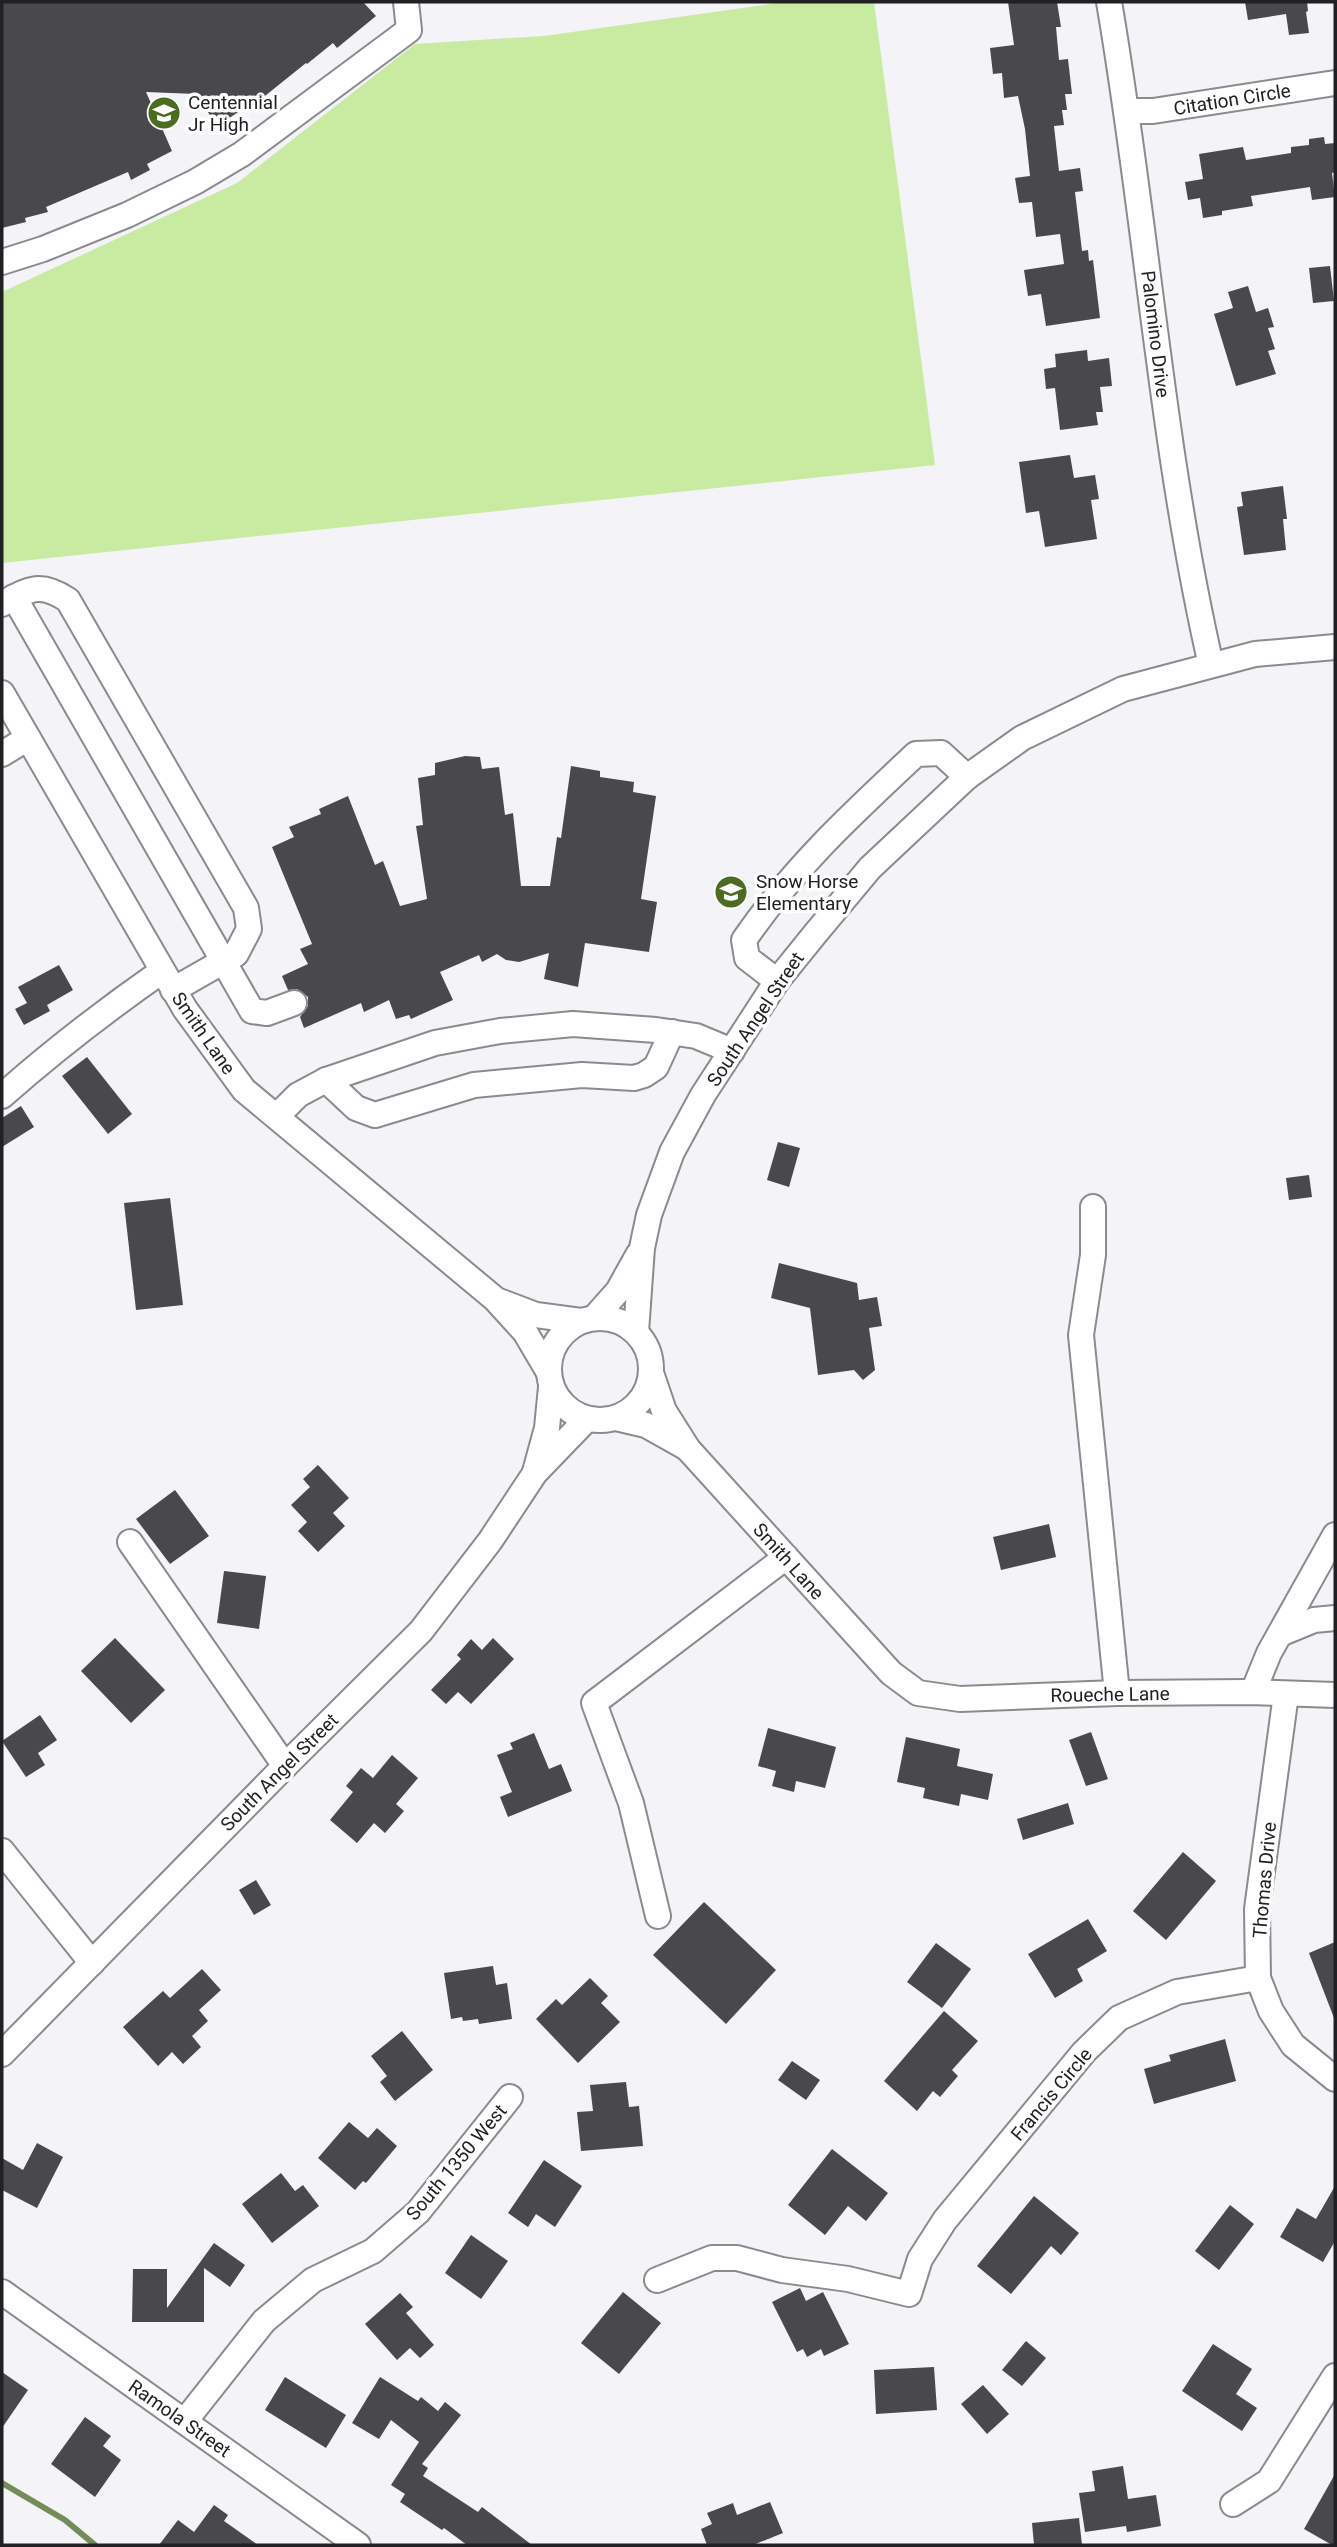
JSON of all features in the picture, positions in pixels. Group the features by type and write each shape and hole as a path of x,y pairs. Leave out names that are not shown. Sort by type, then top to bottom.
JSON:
{"street":[{"path":"2,262 43,249 127,215 195,182 242,154 409,30 406,2"},
{"name":"Palomino Drive","path":"1109,2 1128,111 1172,460 1195,596 1211,665"},
{"name":"Citation Circle","path":"1128,111 1153,111 1335,83"},
{"path":"2,1097 67,1041 168,980 222,962 236,954 249,929 246,908 68,600 53,589 32,588 8,600 222,962 253,1011 267,1013 294,1003"},
{"name":"South Angel Street","path":"636,1332 642,1248 649,1215 672,1152 703,1096 777,981 870,868 967,777 1022,738 1123,689 1255,654 1335,647"},
{"name":"Smith Lane","path":"2,693 185,1009 244,1090 495,1299 526,1332 550,1379"},
{"path":"2,754 28,738"},
{"path":"777,981 747,958 744,940 765,909 827,838 916,754 941,753 967,777"},
{"path":"277,1116 298,1095 326,1080 435,1043 500,1031 573,1024 672,1032 696,1036 732,1051"},
{"path":"326,1080 356,1108 375,1115 474,1085 582,1075 634,1079 656,1067 672,1032"},
{"path":"1093,1207 1093,1255 1081,1335 1117,1693"},
{"name":"South Angel Street","path":"588,1319 618,1291 642,1248"},
{"name":"Smith Lane","path":"495,1299 536,1315 588,1319"},
{"path":"588,1319 617,1321 636,1332 645,1344 651,1373 648,1388 640,1401 616,1418 601,1421 573,1413 560,1402 550,1379 550,1354 568,1328 588,1319"},
{"name":"Smith Lane","path":"651,1373 664,1411 688,1449 891,1673"},
{"name":"South Angel Street","path":"535,1473 547,1428 550,1379"},
{"name":"Smith Lane","path":"616,1418 646,1425 688,1449"},
{"name":"South Angel Street","path":"2,2053 421,1631 490,1541 535,1473 587,1419"},
{"path":"1253,1692 1280,1634 1335,1535"},
{"path":"130,1542 285,1766"},
{"path":"658,1916 631,1803 594,1703 786,1557"},
{"path":"1280,1634 1314,1620 1335,1618"},
{"name":"Roueche Lane","path":"891,1673 919,1693 960,1699 1117,1693 1253,1692 1335,1695"},
{"name":"Thomas Drive","path":"1286,1694 1257,1909 1258,1978 1272,2011 1293,2045 1335,2079"},
{"path":"2,1852 92,1963"},
{"name":"Francis Circle","path":"657,2280 712,2259 737,2258 782,2270 848,2279 909,2294 920,2259 945,2220 1084,2052 1119,2018 1177,1992 1258,1978"},
{"name":"South 1350 West","path":"185,2421 264,2321 313,2280 373,2251 418,2212 510,2097"},
{"name":"Ramola Street","path":"2,2292 358,2545"},
{"path":"1233,2504 1269,2481 1335,2376"}],"green space":[{"path":"785,2 874,2 935,465 2,563 2,292 237,183 415,44 544,36"}],"building":[{"name":"Centennial Jr High","path":"2,2 363,2 376,16 337,48 333,43 245,112 243,109 217,126 196,94 146,92 172,151 147,164 150,170 131,180 128,172 46,207 48,212 25,218 26,222 2,228"},
{"path":"1008,2 1057,2 1061,27 1056,27 1059,60 1068,59 1072,94 1065,94 1067,110 1062,110 1064,125 1054,126 1059,171 1080,168 1083,191 1075,192 1082,251 1088,250 1089,261 1093,260 1100,318 1046,326 1041,294 1028,296 1024,270 1064,264 1060,234 1036,237 1032,202 1019,203 1015,178 1030,176 1025,129 1018,96 1004,98 1002,73 993,74 990,48 1014,45"},
{"path":"1245,2 1307,2 1309,33 1289,35 1286,14 1248,20"},
{"path":"1324,137 1325,144 1335,143 1335,172 1332,173 1335,197 1312,200 1310,187 1251,196 1253,206 1222,211 1222,215 1203,218 1200,198 1188,200 1185,182 1203,179 1199,154 1243,147 1246,160 1291,153 1291,147 1309,145 1309,139"},
{"path":"1330,266 1334,301 1313,303 1309,268"},
{"path":"1248,286 1256,312 1268,308 1274,327 1268,328 1275,349 1268,351 1276,374 1236,386 1214,314 1233,308 1228,292"},
{"path":"1087,350 1088,361 1109,358 1112,386 1100,387 1103,412 1096,412 1098,425 1060,430 1055,388 1046,389 1044,369 1056,367 1055,354"},
{"path":"1070,455 1074,478 1095,475 1099,499 1091,500 1097,539 1045,547 1039,511 1026,513 1019,462"},
{"path":"1283,486 1287,519 1283,519 1286,550 1244,555 1237,507 1243,506 1241,492"},
{"path":"465,756 480,757 482,769 499,767 505,815 513,813 521,886 550,886 557,837 561,838 571,766 600,771 600,777 634,782 633,792 656,796 641,899 657,902 649,952 585,943 578,987 544,979 549,953 519,962 506,960 497,954 482,962 479,955 440,972 453,1000 411,1019 409,1015 396,1019 389,1000 364,1012 361,1003 304,1028 300,1017 308,1006 308,997 297,989 288,990 282,976 308,964 300,949 312,944 272,847 294,837 289,827 321,814 319,809 348,796 375,865 383,861 400,906 427,899 416,826 423,825 418,778 435,775 435,763"},
{"path":"59,965 73,990 47,1005 50,1011 24,1025 15,1009 27,1003 18,987"},
{"path":"87,1057 132,1114 108,1134 62,1076"},
{"path":"21,1106 34,1127 2,1147 2,1118"},
{"path":"778,1142 800,1148 789,1187 767,1180"},
{"path":"1309,1175 1312,1197 1289,1200 1286,1178"},
{"path":"170,1198 183,1305 136,1310 124,1203"},
{"path":"779,1263 857,1283 859,1300 877,1297 882,1326 869,1328 875,1370 863,1380 854,1370 818,1375 810,1308 771,1298"},
{"path":"318,1465 349,1498 333,1513 345,1526 318,1552 298,1531 307,1522 291,1505 310,1487 303,1479"},
{"path":"175,1490 209,1536 170,1564 136,1519"},
{"path":"1049,1524 1056,1557 1001,1570 993,1537"},
{"path":"224,1571 266,1576 259,1629 217,1623"},
{"path":"115,1638 165,1690 131,1723 81,1671"},
{"path":"493,1638 514,1659 471,1704 458,1692 446,1704 431,1690 461,1659 457,1655 471,1639 482,1650"},
{"path":"40,1715 57,1740 38,1753 45,1765 26,1777 2,1741"},
{"path":"768,1728 836,1747 825,1788 796,1781 794,1792 772,1786 776,1771 758,1766"},
{"path":"1091,1732 1108,1779 1086,1786 1069,1740"},
{"path":"534,1733 549,1769 561,1764 572,1791 508,1817 500,1797 512,1792 497,1755 513,1749 510,1743"},
{"path":"906,1737 960,1749 957,1766 993,1774 988,1800 961,1794 959,1806 923,1798 925,1788 897,1782"},
{"path":"392,1755 418,1778 396,1804 404,1811 385,1833 374,1823 357,1843 330,1820 353,1792 346,1786 361,1768 373,1778"},
{"path":"1068,1803 1074,1824 1023,1840 1017,1819"},
{"path":"1183,1852 1216,1881 1166,1940 1133,1911"},
{"path":"256,1880 271,1905 254,1915 239,1890"},
{"path":"704,1902 776,1970 726,2024 653,1955"},
{"path":"1088,1919 1107,1951 1077,1969 1083,1981 1055,1998 1028,1954"},
{"path":"1335,1942 1335,2018 1334,2018 1309,1953"},
{"path":"936,1943 971,1969 942,2008 907,1982"},
{"path":"493,1966 496,1985 507,1983 512,2019 479,2024 478,2019 451,2019 444,1973"},
{"path":"202,1969 221,1990 199,2010 208,2021 192,2036 201,2047 183,2064 172,2052 158,2066 123,2027 163,1991 170,1998"},
{"path":"590,1978 608,1996 601,2003 620,2022 578,2063 536,2019 556,1999 562,2005"},
{"path":"944,2011 978,2041 952,2070 958,2076 940,2097 933,2091 917,2111 884,2081"},
{"path":"402,2031 433,2070 395,2101 380,2082 387,2076 371,2056"},
{"path":"1225,2039 1236,2081 1154,2104 1144,2069 1171,2061 1169,2055"},
{"path":"792,2061 820,2080 806,2100 778,2080"},
{"path":"626,2082 629,2107 639,2106 643,2146 581,2151 577,2112 593,2111 590,2085"},
{"path":"349,2122 368,2138 377,2128 397,2146 366,2183 363,2181 355,2190 318,2158"},
{"path":"37,2143 63,2157 37,2208 2,2190 2,2158 23,2170"},
{"path":"832,2149 888,2193 866,2221 848,2206 825,2235 788,2205"},
{"path":"544,2160 582,2186 555,2227 536,2214 528,2227 508,2213"},
{"path":"281,2173 295,2191 303,2185 319,2206 272,2243 242,2204"},
{"path":"1335,2186 1335,2241 1323,2262 1280,2237 1297,2208 1316,2219"},
{"path":"1034,2196 1079,2233 1061,2255 1051,2246 1011,2294 977,2266"},
{"path":"1230,2205 1254,2224 1219,2270 1195,2251"},
{"path":"471,2235 508,2261 481,2299 445,2273"},
{"path":"214,2243 245,2265 230,2287 204,2268 204,2322 132,2322 133,2269 167,2269 167,2308"},
{"path":"800,2288 806,2301 823,2292 849,2344 824,2356 821,2349 807,2357 803,2349 797,2352 772,2302"},
{"path":"623,2292 661,2323 619,2374 581,2343"},
{"path":"400,2293 413,2307 406,2313 434,2345 420,2358 410,2348 397,2360 365,2324"},
{"path":"1026,2341 1046,2358 1022,2386 1002,2370"},
{"path":"1213,2344 1252,2369 1236,2394 1257,2408 1242,2431 1182,2391"},
{"path":"934,2367 937,2410 876,2414 874,2370"},
{"path":"2,2372 28,2390 2,2428"},
{"path":"285,2377 346,2415 326,2448 265,2410"},
{"path":"380,2377 418,2401 421,2397 438,2411 445,2402 461,2415 422,2464 428,2468 423,2476 478,2512 482,2507 532,2545 467,2545 400,2502 405,2494 391,2485 419,2442 391,2420 379,2439 352,2423"},
{"path":"983,2385 1009,2414 987,2434 961,2404"},
{"path":"85,2417 111,2436 103,2446 121,2460 95,2497 51,2464"},
{"path":"1123,2466 1128,2499 1156,2495 1161,2526 1127,2532 1126,2526 1085,2532 1079,2493 1095,2491 1092,2471"},
{"path":"1335,2474 1335,2545 1332,2545 1304,2529"},
{"path":"770,2502 783,2533 753,2545 707,2545 701,2529 712,2524 707,2513 733,2503 737,2515"},
{"path":"214,2505 228,2515 224,2521 258,2545 159,2545 178,2520 194,2532"},
{"path":"1079,2518 1082,2545 1034,2545 1032,2523"}],"waterway":[{"path":"2,2483 65,2520 95,2545"}],"place":[{"name":"Centennial Jr High","path":"164,113"},
{"name":"Snow Horse Elementary","path":"731,892"}]}
